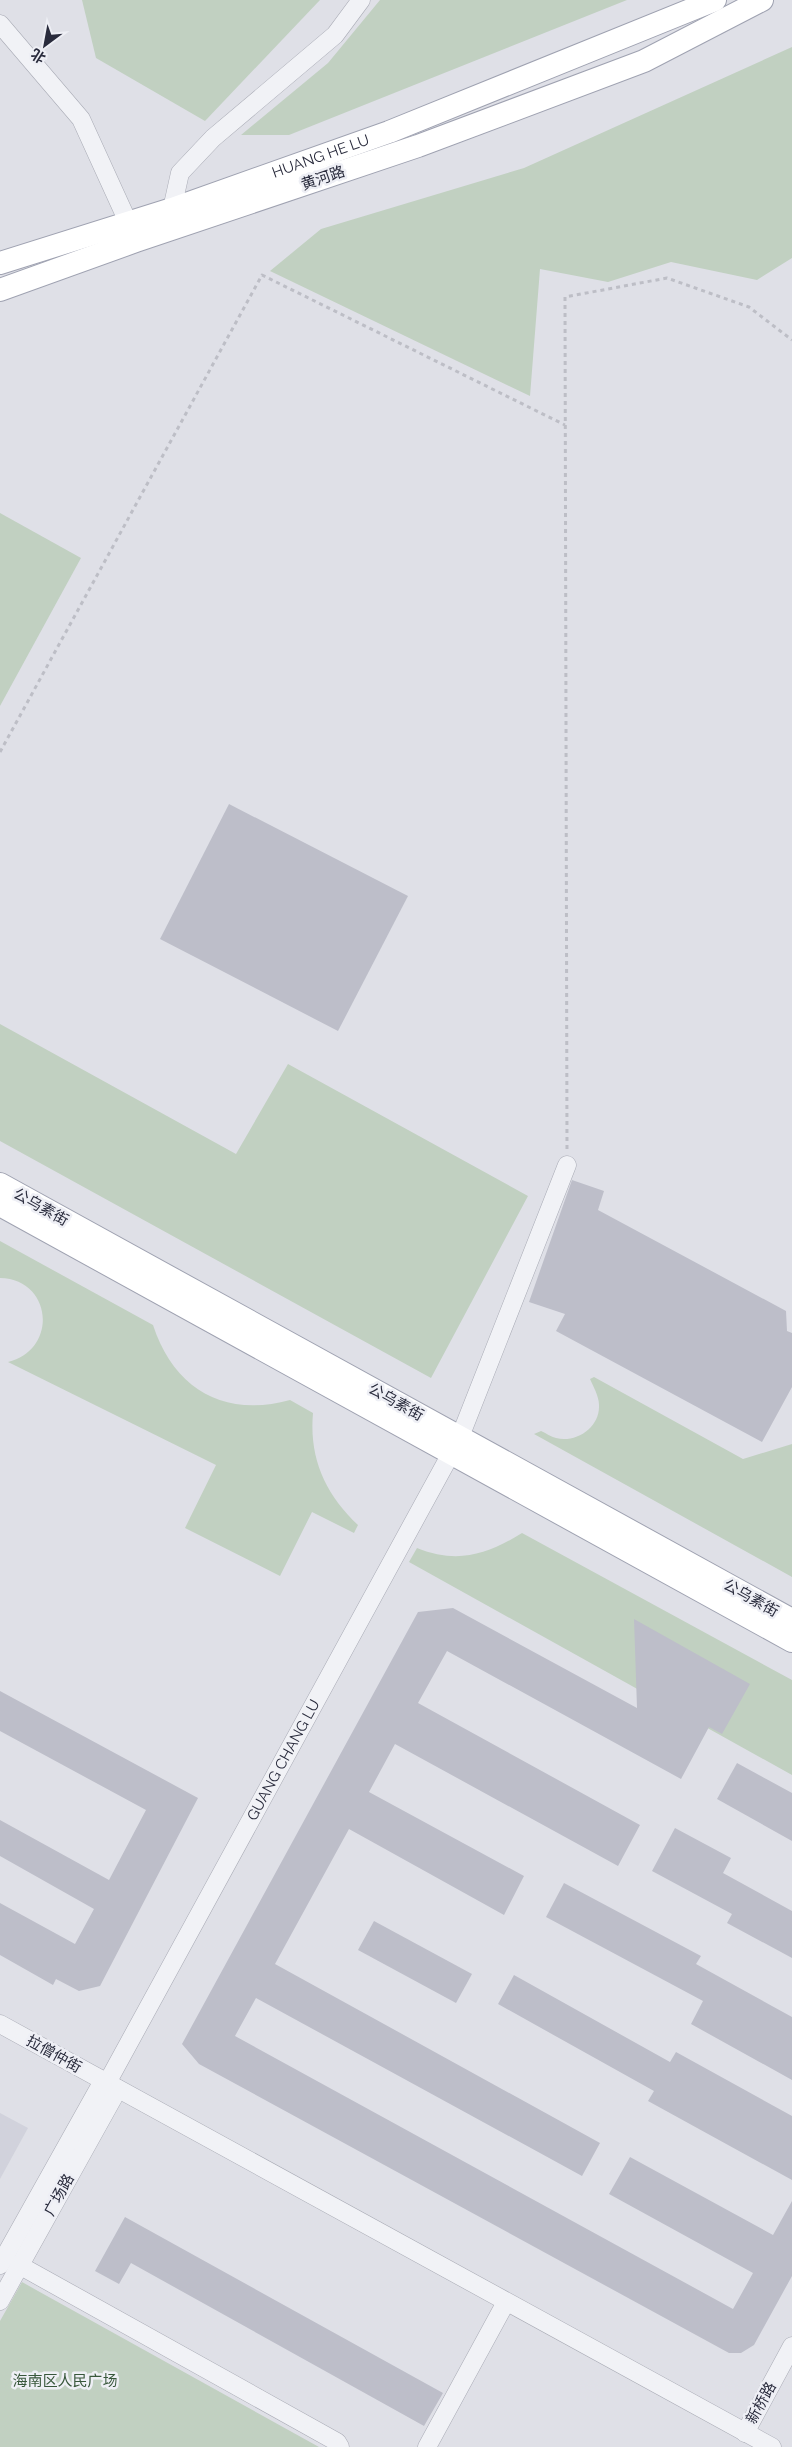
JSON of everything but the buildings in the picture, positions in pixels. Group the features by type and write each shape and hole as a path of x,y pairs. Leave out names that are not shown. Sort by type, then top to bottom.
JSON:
{"main road":[{"path":"635,34 694,0"},
{"path":"635,34 715,0"},
{"path":"644,61 756,0"},
{"path":"644,61 762,0"},
{"name":"HUANG HE LU","path":"0,263 133,232 175,218 635,34"},
{"name":"黄河路","path":"175,218 418,146 644,61"},
{"path":"0,290 133,232"},
{"name":"公乌素街","path":"0,1184 456,1445 792,1641"},
{"name":"公乌素街","path":"0,1205 792,1620"}],"street":[{"path":"175,218 180,172 213,138 335,34 361,0"},
{"path":"0,24 82,119 133,232"},
{"name":"GUANG CHANG LU","path":"110,2085 456,1445 568,1165"},
{"name":"拉僧仲街","path":"0,2024 757,2441"},
{"name":"广场路","path":"0,2301 110,2085"},
{"name":"广场路","path":"0,2265 110,2085"},
{"path":"19,2265 337,2442 340,2447"},
{"path":"427,2447 506,2302"},
{"name":"新桥路","path":"757,2441 792,2346"}],"path":[{"path":"0,752 262,275 565,426"},
{"path":"568,1165 564,297 667,278 749,307 792,340"}],"shaded area":[{"path":"0,2113 28,2128 0,2179"}],"green space":[{"path":"82,0 320,0 205,121 96,58"},
{"path":"380,0 627,0 289,135 241,135 328,63"},
{"path":"792,47 792,258 757,280 671,262 608,282 540,269 530,396 270,271 321,229 524,168"},
{"path":"0,513 81,558 0,706"},
{"path":"0,1024 236,1154 288,1064 528,1196 431,1378 0,1141"},
{"path":"0,1241 153,1325 162,1347 174,1366 188,1382 205,1393 223,1401 244,1405 266,1405 290,1400 313,1413 312,1429 317,1460 328,1488 336,1501 358,1525 354,1533 312,1512 280,1576 185,1528 216,1465 8,1362 24,1355 36,1344 42,1330 43,1316 39,1302 30,1290 17,1281 0,1278"},
{"path":"594,1377 743,1459 792,1444 792,1577 534,1434 541,1431 552,1437 564,1439 579,1436 586,1432 596,1420 598,1413 599,1402 590,1379"},
{"path":"522,1533 792,1680 792,1775 409,1562 417,1548 445,1556 471,1555 496,1547"},
{"name":"海南区人民广场","path":"22,2282 319,2447 0,2447 0,2321"}]}
